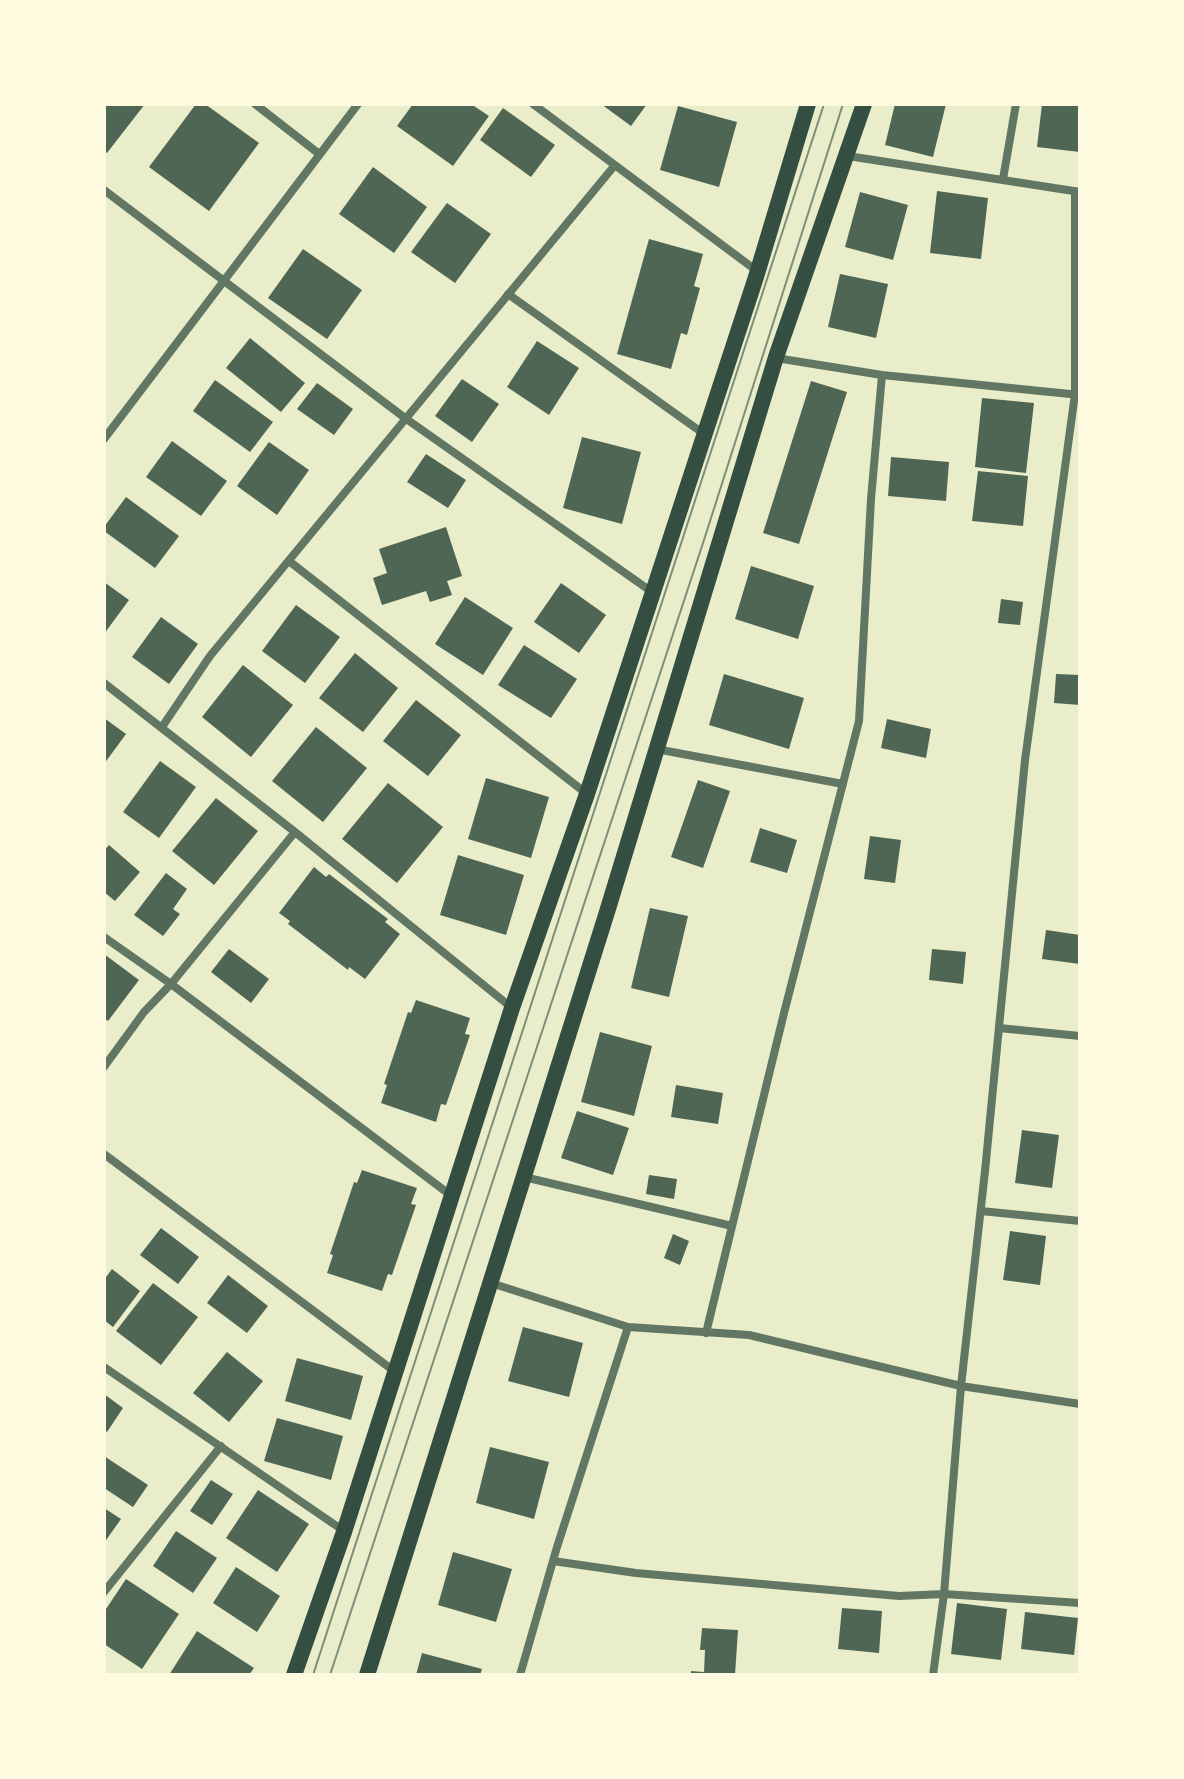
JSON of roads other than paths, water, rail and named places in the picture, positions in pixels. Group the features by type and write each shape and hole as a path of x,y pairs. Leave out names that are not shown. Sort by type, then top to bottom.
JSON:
{"main road":[{"path":"294,1675 344,1532 512,1008 587,794 808,104"},
{"path":"367,1675 776,357 864,104"}],"street":[{"path":"255,104 318,153"},
{"path":"104,439 358,104"},
{"path":"533,104 757,271"},
{"path":"1003,179 1016,104"},
{"path":"848,156 1078,192 1078,395 1025,760 961,1386 944,1594 933,1675"},
{"path":"162,727 210,656 615,165"},
{"path":"104,190 405,418 652,592"},
{"path":"508,294 704,434"},
{"path":"776,357 882,375 1078,395"},
{"path":"706,1333 859,721 871,499 882,375"},
{"path":"289,561 587,794"},
{"path":"104,683 295,832 512,1008"},
{"path":"656,749 843,784"},
{"path":"104,1067 144,1012 171,984 295,832"},
{"path":"104,937 453,1197"},
{"path":"999,1028 1080,1036"},
{"path":"104,1154 394,1371"},
{"path":"524,1177 732,1226"},
{"path":"981,1211 1080,1221"},
{"path":"491,1283 628,1327 749,1335 961,1386 1080,1404"},
{"path":"520,1675 628,1327"},
{"path":"104,1367 344,1532"},
{"path":"104,1592 221,1446"},
{"path":"553,1561 636,1573 899,1596 944,1594 1080,1603"}],"tram line":[{"path":"313,1675 824,104"},
{"path":"330,1675 704,540 843,104"}]}
